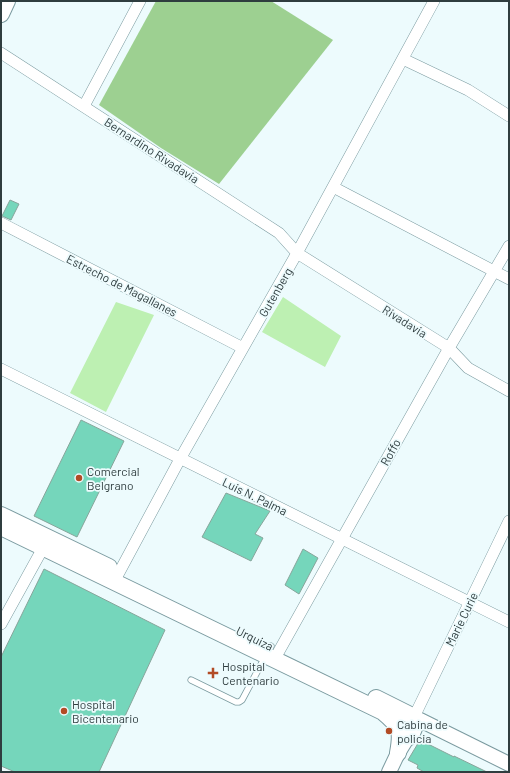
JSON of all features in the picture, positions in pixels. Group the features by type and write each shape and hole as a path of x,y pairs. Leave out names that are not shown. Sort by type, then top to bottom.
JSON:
{"main road":[{"path":"1,14 8,1"},
{"name":"Urquiza","path":"1,515 116,577 273,653 414,717"},
{"name":"Urquiza","path":"1,527 43,548 116,577"},
{"name":"Urquiza","path":"273,653 383,712 395,722 401,735 398,753"}],"street":[{"path":"84,106 140,1"},
{"name":"Gutenberg","path":"116,577 242,348 298,253 434,1"},
{"name":"Bernardino Rivadavia","path":"1,53 279,233 298,253"},
{"path":"403,59 468,90 509,116"},
{"path":"333,187 509,279"},
{"name":"Estrecho de Magallanes","path":"1,223 242,348"},
{"name":"Roffo","path":"273,653 342,540 449,348 509,246"},
{"name":"Rivadavia","path":"298,253 449,348 468,368 509,391"},
{"name":"Luis N. Palma","path":"1,369 509,622"},
{"name":"Marie Curie","path":"414,717 509,521"},
{"path":"1,624 43,548"},
{"path":"389,772 406,740 412,736 416,726 414,717"},
{"name":"Urquiza","path":"414,717 509,764"}],"lane":[{"path":"191,680 236,702 240,702 273,653"}],"green space":[{"path":"156,1 271,1 333,40 219,184 161,148 99,105"},
{"path":"283,297 341,336 325,367 262,332"},
{"path":"116,302 154,315 106,412 70,393"}],"building":[{"path":"10,200 19,204 11,220 2,216"},
{"name":"Comercial Belgrano","path":"81,420 124,441 77,537 34,516"},
{"path":"226,493 270,511 255,534 263,538 251,561 202,537"},
{"path":"303,549 318,558 299,594 285,585"},
{"name":"Hospital Bicentenario","path":"44,569 165,630 99,772 15,772 1,766 1,657"},
{"path":"420,740 487,772 424,772 417,768 418,765 408,760"}],"place":[{"name":"Comercial Belgrano","path":"79,478"},
{"name":"Hospital Centenario","path":"213,673"},
{"name":"Hospital Bicentenario","path":"64,711"},
{"name":"Cabina de policia","path":"389,731"}]}
